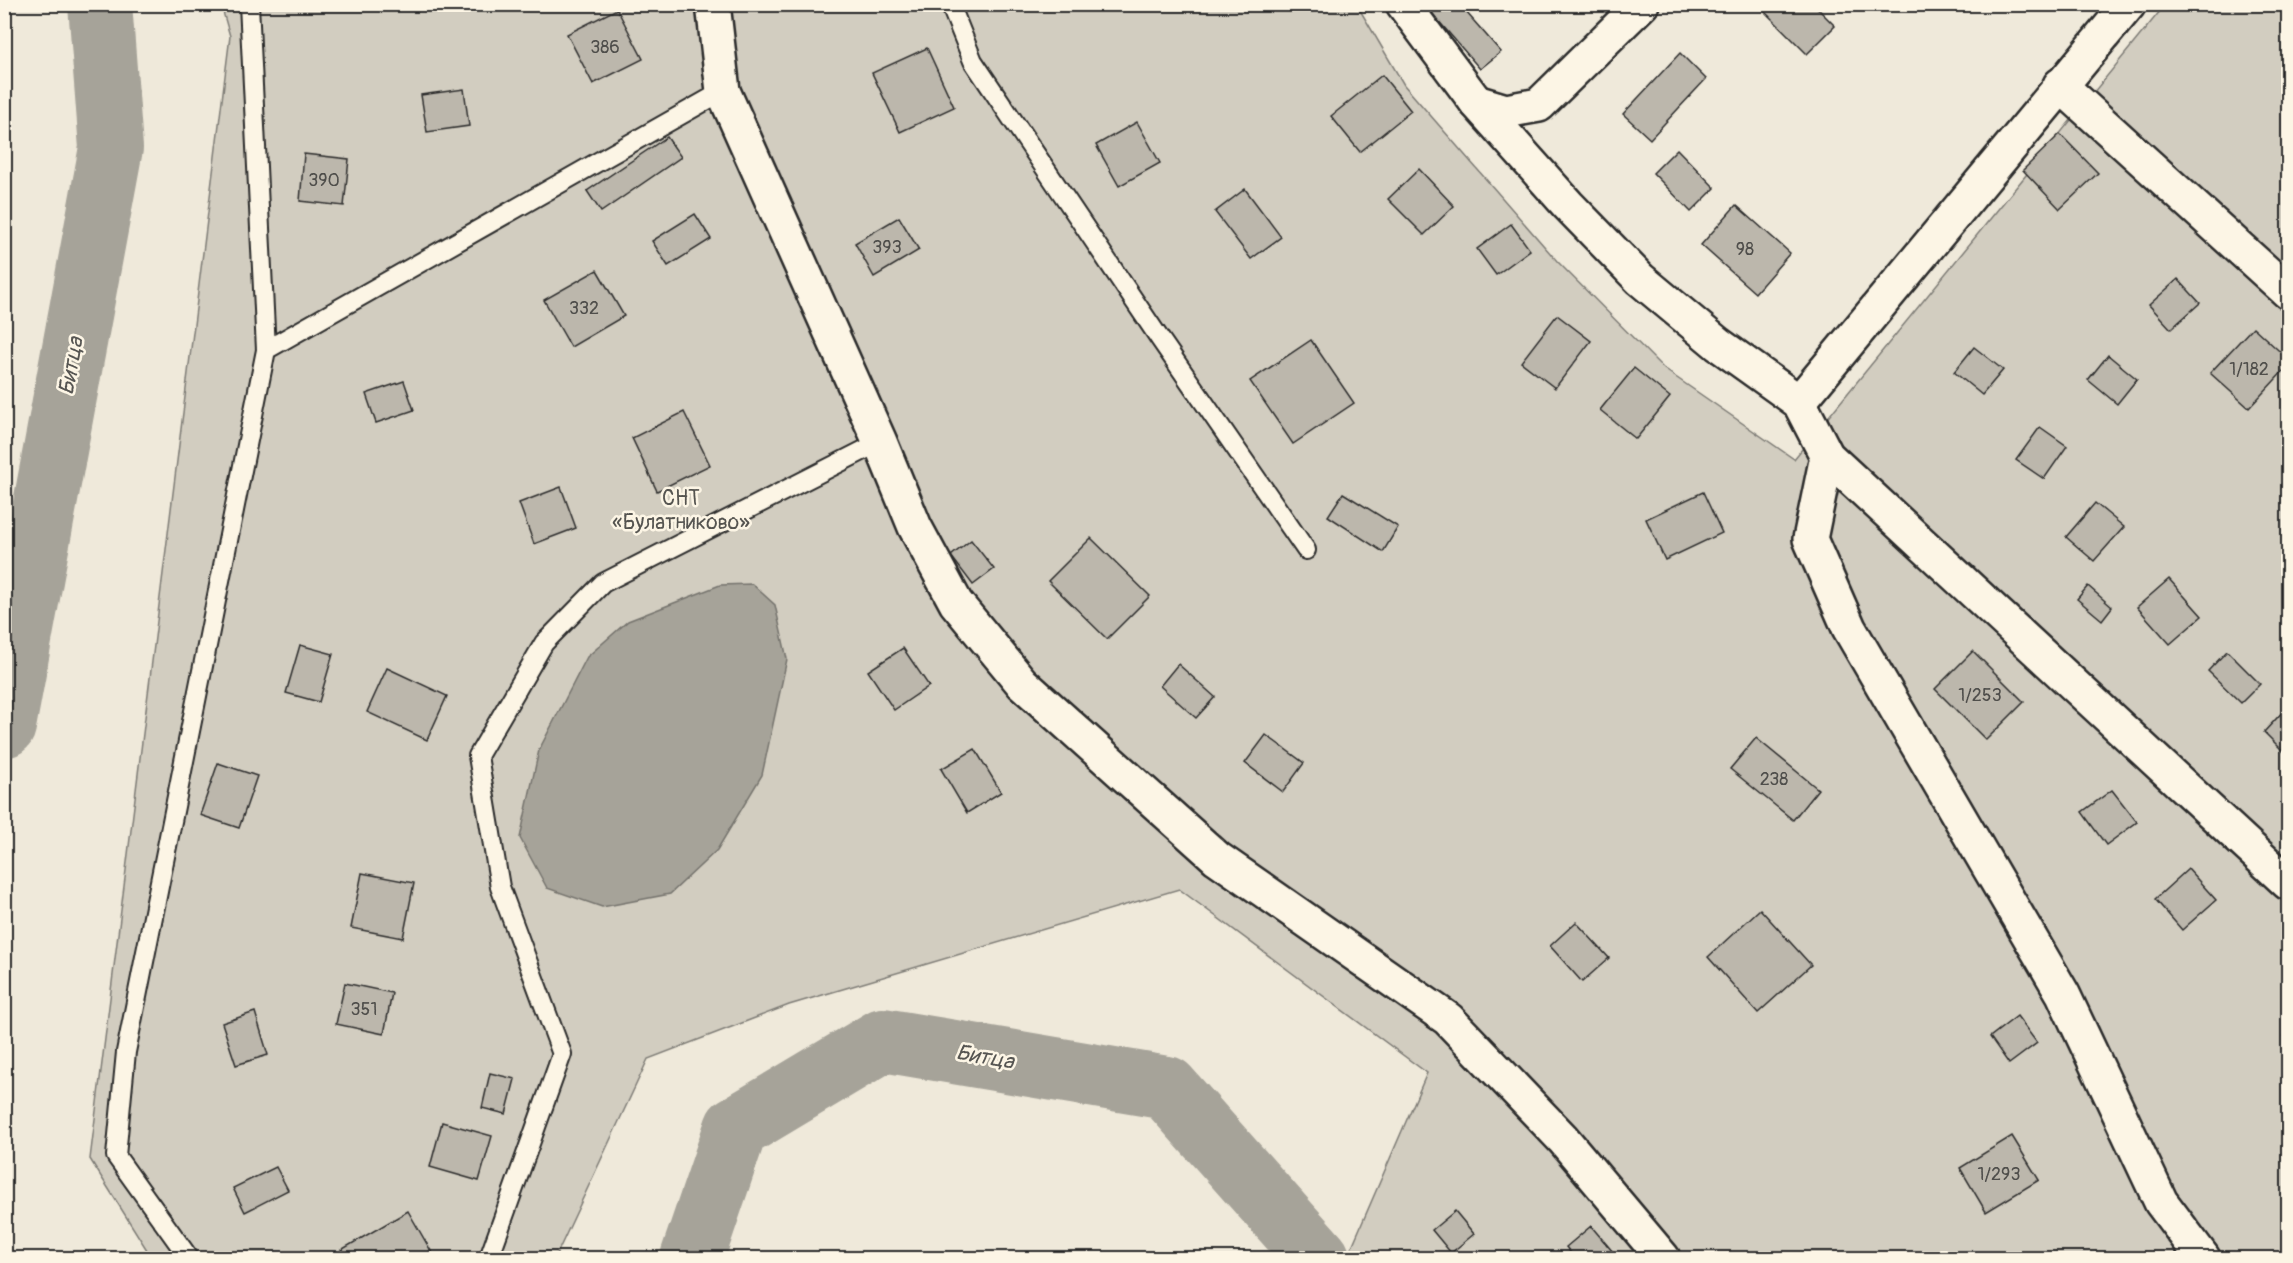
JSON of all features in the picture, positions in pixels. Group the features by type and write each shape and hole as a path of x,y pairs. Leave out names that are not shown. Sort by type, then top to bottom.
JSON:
{"street":[{"path":"713,4 723,91 915,527 956,603 1022,683 1217,858 1448,1019 1563,1139 1662,1258"},
{"path":"1403,4 1476,102 1568,205 1640,279 1718,344 1798,402 1827,456 2289,883"},
{"path":"1476,102 1506,111 1539,105 1642,4"},
{"path":"1798,402 2129,4"},
{"path":"2060,86 2289,292"},
{"path":"1827,456 1810,539 1849,628 2063,994 2162,1202 2203,1258"}],"lane":[{"path":"189,1258 116,1156 126,1052 266,350 249,4"},
{"path":"950,4 973,61 1160,339 1306,550"},
{"path":"266,350 723,91"},
{"path":"489,1258 562,1054 500,887 478,756 544,643 603,583 879,442"}],"green space":[{"name":"СНТ «Булатниково»","path":"221,5 1357,5 1404,85 1557,261 1664,369 1794,459 2165,5 2288,5 2288,1258 1347,1258 1427,1073 1179,889 789,1005 648,1059 555,1258 152,1258 90,1159 230,36"}],"shaded area":[{"path":"752,584 775,605 787,659 762,775 717,850 670,894 602,907 547,888 520,838 539,750 587,657 628,621 720,585"}],"building":[{"path":"1437,4 1459,4 1501,52 1480,69 1430,11"},
{"path":"1757,4 1813,4 1835,26 1807,54"},
{"path":"617,9 643,59 593,84 567,34"},
{"path":"927,48 954,107 900,132 872,73"},
{"path":"1680,53 1706,79 1650,139 1623,114"},
{"path":"1382,75 1411,111 1360,152 1331,116"},
{"path":"464,89 469,126 427,132 421,95"},
{"path":"1137,122 1160,163 1119,186 1096,145"},
{"path":"2060,134 2098,173 2060,209 2023,170"},
{"path":"667,137 681,157 601,212 587,191"},
{"path":"1677,149 1715,188 1691,212 1653,173"},
{"path":"304,154 349,159 344,206 300,201"},
{"path":"1419,169 1454,206 1424,235 1388,199"},
{"path":"1245,189 1281,237 1251,259 1215,212"},
{"path":"1736,205 1790,253 1755,293 1701,245"},
{"path":"695,214 711,239 668,266 652,241"},
{"path":"899,217 919,250 874,277 855,243"},
{"path":"1511,224 1530,250 1496,275 1477,249"},
{"path":"597,270 624,316 571,347 544,300"},
{"path":"2178,279 2200,303 2171,329 2149,305"},
{"path":"1557,315 1591,341 1555,388 1521,362"},
{"path":"2253,327 2288,359 2288,366 2249,408 2210,373"},
{"path":"1311,340 1354,403 1293,444 1250,381"},
{"path":"1974,347 2003,370 1982,395 1954,372"},
{"path":"2108,355 2137,379 2117,404 2088,380"},
{"path":"1634,368 1670,397 1636,439 1600,410"},
{"path":"404,381 414,410 376,423 366,394"},
{"path":"684,412 710,465 657,491 632,438"},
{"path":"2040,427 2067,446 2044,479 2016,460"},
{"path":"561,487 576,528 534,544 519,503"},
{"path":"1703,492 1722,533 1665,560 1646,519"},
{"path":"1343,493 1398,527 1383,552 1328,516"},
{"path":"2095,503 2124,527 2094,561 2066,537"},
{"path":"1091,538 1150,596 1107,639 1048,581"},
{"path":"971,540 994,569 973,585 951,556"},
{"path":"2169,579 2202,616 2170,644 2137,607"},
{"path":"2088,586 2112,607 2102,620 2077,599"},
{"path":"300,645 333,654 319,702 286,693"},
{"path":"903,648 929,686 894,710 868,671"},
{"path":"1973,651 2024,702 1986,740 1935,689"},
{"path":"2227,651 2260,684 2241,703 2208,671"},
{"path":"1178,664 1215,697 1196,718 1160,686"},
{"path":"387,668 447,696 427,740 367,712"},
{"path":"2288,706 2288,756 2264,732"},
{"path":"1266,735 1304,763 1283,792 1245,763"},
{"path":"1756,738 1818,789 1793,820 1730,769"},
{"path":"975,749 1001,792 967,813 941,769"},
{"path":"218,763 257,776 239,828 200,815"},
{"path":"2112,790 2137,822 2106,845 2082,812"},
{"path":"2188,869 2216,900 2182,930 2155,899"},
{"path":"362,873 414,883 403,938 351,928"},
{"path":"1760,909 1811,965 1758,1013 1708,957"},
{"path":"1576,922 1609,958 1582,982 1550,946"},
{"path":"345,983 392,993 384,1034 336,1024"},
{"path":"255,1012 268,1055 236,1065 222,1023"},
{"path":"2017,1016 2037,1043 2009,1064 1990,1037"},
{"path":"2288,1033 2288,1046 2283,1036"},
{"path":"490,1073 515,1079 506,1114 482,1108"},
{"path":"442,1122 492,1136 479,1181 430,1167"},
{"path":"2012,1136 2039,1180 1986,1212 1960,1168"},
{"path":"276,1167 288,1190 245,1212 233,1188"},
{"path":"408,1211 435,1258 346,1258 341,1250"},
{"path":"1455,1211 1474,1234 1451,1253 1432,1230"},
{"path":"1591,1226 1613,1252 1606,1258 1575,1258 1566,1247"}],"waterway":[{"name":"Битца","path":"4,726 111,148 100,4"},
{"name":"Битца","path":"692,1258 736,1128 883,1040 1167,1088 1318,1258"}]}
